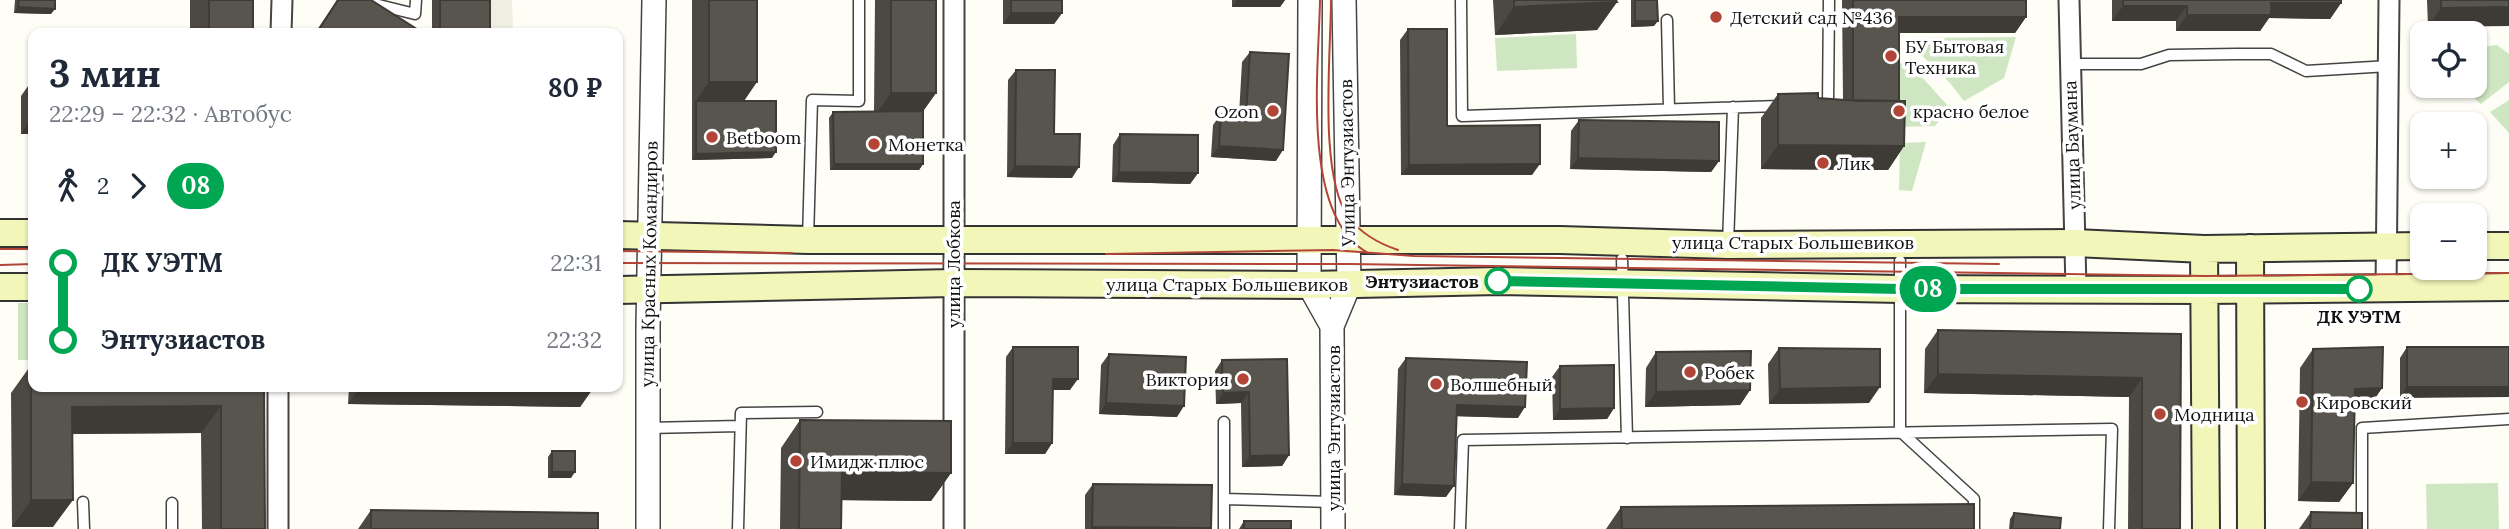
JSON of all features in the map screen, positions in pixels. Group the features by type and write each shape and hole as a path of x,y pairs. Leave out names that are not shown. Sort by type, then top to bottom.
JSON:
{"main road":[{"path":"0,233 28,233"},
{"name":"улица Старых Большевиков","path":"623,234 807,240 2075,243 2204,249 2410,246"},
{"path":"2487,246 2509,246"},
{"path":"2250,248 2251,529"},
{"path":"2204,249 2206,529"},
{"name":"улица Старых Большевиков","path":"623,290 953,283 1349,285 1623,270 1900,289 2251,290 2509,287"},
{"path":"0,287 28,287"}],"street":[{"path":"281,28 282,0"},
{"name":"улица Красных Командиров","path":"648,529 648,290 654,0"},
{"name":"улица Лобкова","path":"954,0 954,529"},
{"name":"Улица Энтузиастов","path":"1310,0 1309,285 1332,327"},
{"name":"Улица Энтузиастов","path":"1332,327 1349,285 1344,0"},
{"name":"улица Баумана","path":"2070,0 2069,64 2076,289"},
{"path":"2386,289 2389,0"},
{"name":"улица Энтузиастов","path":"1332,327 1333,529"},
{"path":"278,392 278,529"}],"lane":[{"path":"358,0 415,13 416,0"},
{"path":"807,240 812,100 859,102 859,0"},
{"path":"1461,0 1462,116 1787,106"},
{"path":"1814,105 1828,105 1829,0"},
{"path":"1667,20 1669,109"},
{"path":"2069,64 2141,64 2169,55 2271,54 2306,71 2390,66"},
{"path":"1728,244 1734,107"},
{"path":"1900,261 1900,431 1974,499 1974,529"},
{"path":"1623,270 1626,438"},
{"path":"738,529 741,413 817,412"},
{"path":"2361,529 2362,428 2509,419"},
{"path":"1224,422 1224,529"},
{"path":"647,428 740,426"},
{"path":"1460,529 1463,440 2112,429 2109,529"},
{"path":"1224,499 1333,502"},
{"path":"83,502 84,529"},
{"path":"172,503 172,529"},
{"path":"2350,517 2362,517"}],"green space":[{"path":"1576,34 1577,68 1497,71 1495,38"},
{"path":"2016,37 2004,78 1964,101 1950,83 1904,38"},
{"path":"2497,45 2509,54 2509,82 2481,104 2474,98 2487,98 2487,46"},
{"path":"1909,63 1950,108 1935,126 1894,127 1892,64"},
{"path":"2509,100 2509,133 2490,112"},
{"path":"1926,142 1912,191 1899,190 1900,143"},
{"path":"18,303 28,303 28,360 18,360"},
{"path":"2498,483 2499,529 2427,529 2426,484"}],"shaded area":[{"path":"483,0 512,0 513,28 482,28"}],"building":[{"path":"19,0 55,0 55,9 18,7"},
{"path":"209,0 253,0 253,28 209,28"},
{"path":"338,0 371,0 415,28 320,28"},
{"path":"440,0 490,0 490,28 440,28"},
{"path":"709,0 757,0 757,82 709,82"},
{"path":"891,0 936,0 936,93 891,93"},
{"path":"1011,0 1062,0 1062,13 1011,13"},
{"path":"1514,0 1616,0 1617,2 1514,7"},
{"path":"1635,0 1657,0 1658,21 1635,21"},
{"path":"1853,0 2026,0 2026,17 1899,17 1899,101 1853,100"},
{"path":"2123,0 2341,0 2341,3 2271,3 2271,15 2187,15 2187,6 2123,6"},
{"path":"2441,0 2509,0 2509,7 2441,8"},
{"path":"1408,29 1447,29 1447,126 1540,125 1540,164 1409,165"},
{"path":"1250,52 1289,54 1283,150 1219,146 1221,114 1246,116"},
{"path":"1016,70 1055,70 1054,134 1080,134 1079,167 1015,166"},
{"path":"1818,93 1818,98 1905,101 1904,146 1778,145 1778,94"},
{"path":"696,101 776,101 776,152 696,154"},
{"name":"Монетка","path":"923,111 923,164 834,164 833,112"},
{"path":"1579,120 1719,122 1719,161 1578,158"},
{"path":"1120,134 1198,135 1198,173 1119,172"},
{"path":"1938,330 2181,334 2180,529 2142,529 2142,378 1938,374"},
{"path":"1013,347 1078,347 1078,379 1053,379 1052,443 1013,443"},
{"path":"2383,347 2382,388 2355,389 2353,483 2311,482 2313,349"},
{"path":"2407,347 2509,347 2509,387 2407,387"},
{"path":"1779,348 1880,349 1880,387 1780,389"},
{"path":"1751,351 1750,390 1656,392 1656,352"},
{"path":"1109,354 1186,357 1184,406 1106,403"},
{"path":"1406,358 1527,362 1525,407 1457,405 1454,486 1402,484"},
{"path":"1287,359 1289,455 1250,456 1249,392 1223,393 1222,360"},
{"path":"1614,365 1614,408 1560,409 1560,366"},
{"path":"31,392 264,392 265,529 221,529 221,406 72,407 73,500 31,500"},
{"path":"800,420 951,421 951,473 842,472 841,529 799,529"},
{"path":"552,451 575,451 575,472 552,472"},
{"path":"1093,484 1212,485 1211,528 1092,527"},
{"path":"1974,504 1974,529 1622,529 1621,507"},
{"path":"371,510 598,513 598,529 371,529"},
{"path":"2311,512 2362,513 2362,529 2310,529"},
{"path":"2014,513 2061,518 2060,529 2012,529"},
{"path":"1244,521 1291,521 1291,529 1244,529"}],"tram line":[{"path":"1320,0 1317,100 1323,174 1332,207 1346,234 1368,253"},
{"path":"1331,0 1328,113 1333,174 1339,199 1349,218 1359,228 1398,250"},
{"path":"0,249 28,249"},
{"path":"1106,254 1333,250 1414,256 1999,264"},
{"path":"623,251 792,253"},
{"path":"623,263 1349,264 2205,276 2509,273"},
{"path":"0,265 28,264"}],"bus line":[{"name":"08","path":"1498,281 1623,281 1900,289 2359,289"}],"place":[{"name":"Детский сад №436","path":"1716,17"},
{"name":"БУ Бытовая Техника","path":"1891,56"},
{"name":"Ozon","path":"1273,111"},
{"name":"красно белое","path":"1899,111"},
{"name":"Betboom","path":"712,137"},
{"name":"Монетка","path":"874,144"},
{"name":"Лик","path":"1823,163"},
{"name":"Энтузиастов","path":"1498,281"},
{"name":"ДК УЭТМ","path":"2359,289"},
{"name":"Робек","path":"1690,372"},
{"name":"Виктория","path":"1243,379"},
{"name":"Волшебный","path":"1436,384"},
{"name":"Кировский","path":"2302,402"},
{"name":"Модница","path":"2160,414"},
{"name":"Имидж плюс","path":"796,461"}]}
